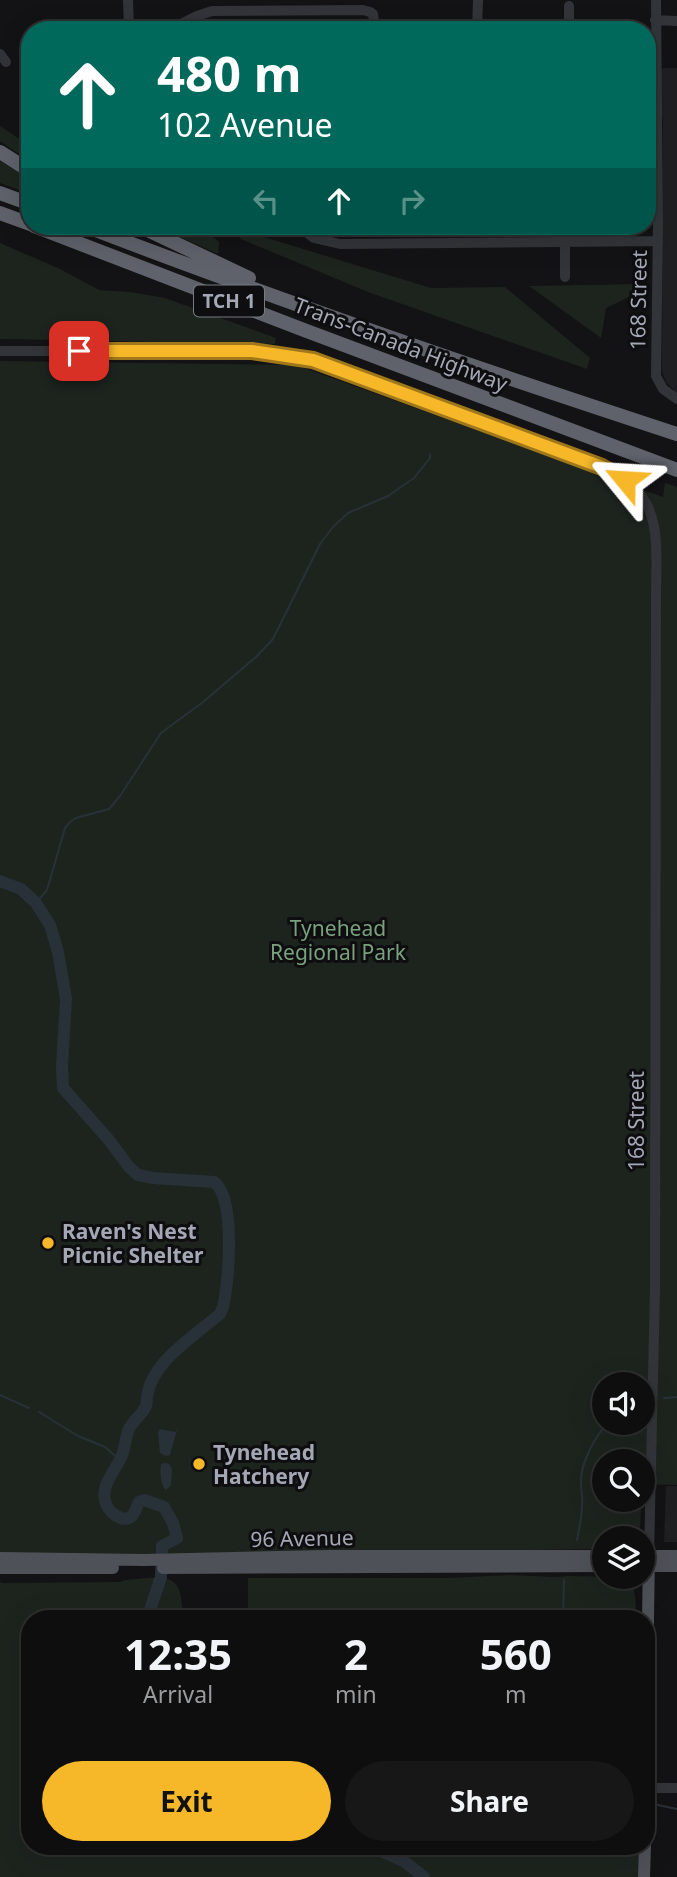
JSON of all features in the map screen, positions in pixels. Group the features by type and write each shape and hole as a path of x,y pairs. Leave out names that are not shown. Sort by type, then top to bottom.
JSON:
{"highway":[{"path":"0,152 21,165"},
{"path":"0,193 21,201"},
{"name":"Trans-Canada Highway","path":"0,213 21,221"},
{"name":"Trans-Canada Highway","path":"58,235 677,470"},
{"name":"Trans-Canada Highway","path":"109,235 310,308 677,434"},
{"path":"158,235 310,308"}],"main road":[{"name":"96 Avenue","path":"174,1564 303,1556 592,1556"},
{"path":"655,1560 677,1556"},
{"name":"96 Avenue","path":"0,1558 144,1564"},
{"path":"655,1562 677,1566"},
{"name":"96 Avenue","path":"0,1568 144,1564 592,1566"},
{"name":"168 Street","path":"646,1589 646,1610"},
{"path":"644,1877 645,1855"}],"street":[{"path":"128,0 129,21"},
{"path":"477,21 478,0"},
{"name":"168 Street","path":"655,20 656,0"},
{"path":"569,6 569,21"},
{"path":"187,21 212,11 363,10 370,12 374,21"},
{"path":"655,20 677,21"},
{"name":"168 Street","path":"656,200 656,376 663,390 677,399"},
{"path":"314,235 321,240 340,244 658,241"},
{"path":"565,242 565,277"},
{"name":"168 Street","path":"0,351 252,351 313,360 602,467 625,480 643,499 654,527 656,543 655,1273 647,1526"},
{"path":"655,1788 677,1788"}],"shaded area":[{"path":"677,68 677,393 666,382 662,371 661,69"},
{"path":"160,1429 175,1432 177,1430 170,1455 160,1453"},
{"path":"165,1463 172,1469 171,1485 166,1490 161,1474 161,1464"},
{"path":"666,1486 677,1486 677,1542 664,1542"}],"green space":[{"path":"0,126 21,140 21,156 0,141"},
{"path":"0,161 21,173 21,191 0,183"},
{"path":"175,235 210,235 219,242 218,254"},
{"path":"237,235 257,235 431,288 505,287 590,358 587,369 368,292"},
{"path":"0,243 58,268 99,290 165,298 276,338 275,344 0,339"},
{"path":"638,284 635,294 606,308 601,338 529,286"},
{"name":"Tynehead Regional Park","path":"0,361 296,365 663,497 665,483 677,487 677,1485 655,1484 655,1449 592,1449 592,1512 641,1512 640,1526 592,1526 592,1549 0,1554"},
{"path":"592,1576 592,1589 633,1589 636,1610 248,1610 248,1578"},
{"path":"157,1577 172,1581 179,1590 182,1610 21,1610 21,1855 639,1855 639,1877 0,1877 0,1582"}],"waterway":[{"path":"36,903 47,890 65,828 70,822 109,809 161,733 203,702 273,639 320,544 333,527 348,513 388,496 414,478 430,458 430,454"},
{"path":"0,881 21,889 36,903 50,925 58,952 66,999 63,1088 138,1175 214,1182 226,1204 229,1260 223,1307 220,1314 179,1348 158,1371 149,1388 146,1406 129,1429 122,1455 105,1491 106,1504 117,1516 128,1518 133,1515 139,1502 144,1500 164,1507 173,1523 177,1538 162,1546 161,1577 150,1610"},
{"path":"0,1395 29,1408"},
{"path":"664,1398 677,1397"},
{"path":"39,1412 78,1436 105,1447 120,1460"},
{"path":"577,1540 582,1510 581,1476 598,1435"},
{"path":"563,1610 564,1580"},
{"path":"655,1804 677,1809"},
{"path":"390,1855 405,1862 424,1877"}],"place":[{"name":"Raven's Nest Picnic Shelter","path":"48,1243"},
{"name":"Tynehead Hatchery","path":"199,1464"}],"route":[{"path":"79,351 252,351 313,360 602,467 625,480"}]}
